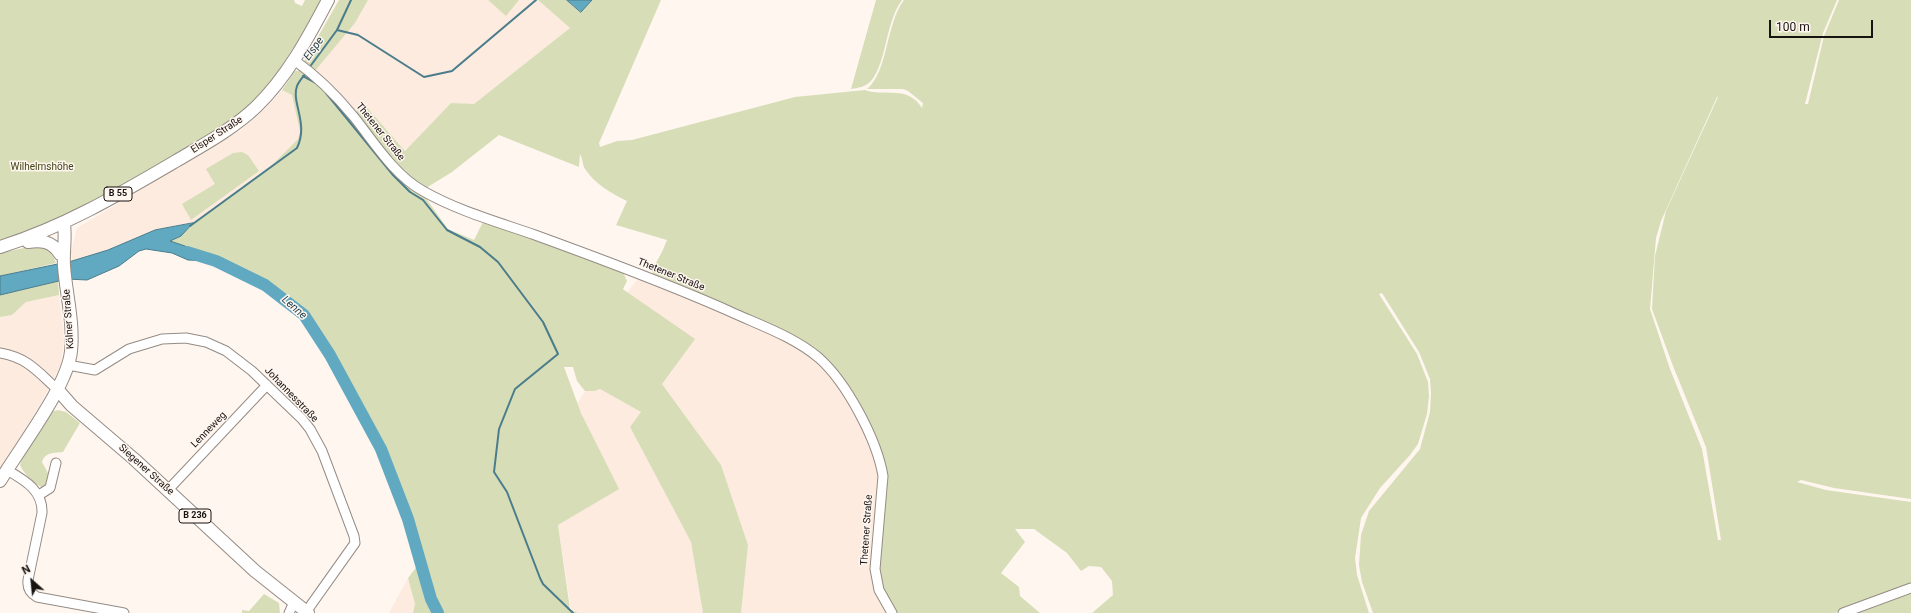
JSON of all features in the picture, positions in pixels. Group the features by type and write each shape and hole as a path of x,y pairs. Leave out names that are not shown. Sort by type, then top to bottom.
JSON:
{"main road":[{"name":"Elsper Straße","path":"4,246 64,224 158,171 233,125 265,98 298,63 328,0"},
{"name":"Kölner Straße","path":"0,482 57,389 68,365 71,351 71,323 62,260 57,241 64,224"},
{"path":"4,246 38,241 57,241 57,249 62,260"},
{"name":"Siegener Straße","path":"57,389 72,406 168,490 255,571 291,608 307,612"}],"street":[{"name":"Thetener Straße","path":"298,63 314,74 339,99 399,172 422,191 486,217 684,291 794,341 818,357 836,375 845,389 871,438 881,464 883,476 875,569 879,590 892,613"},
{"name":"Johannesstraße","path":"68,365 95,370 120,354 139,345 162,339 186,338 206,342 226,351 267,385 302,419 316,440 354,536 355,543 307,612"},
{"path":"0,353 21,359 32,366 57,389"},
{"name":"Lenneweg","path":"168,490 267,385"},
{"path":"39,495 50,488 56,463"},
{"path":"7,470 26,482 39,495 42,503 42,512 27,585 32,594 37,597 124,613"},
{"path":"1843,613 1911,588"}],"shaded area":[{"path":"368,0 488,0 506,15 519,0 538,0 570,28 473,105 451,103 405,151 364,104 355,113 329,81 315,71 355,23"},
{"path":"282,90 292,95 300,132 298,139 273,164 193,223 155,230 111,249 72,261 71,252 77,228 241,130 266,108"},
{"path":"640,277 781,338 809,354 824,367 843,390 863,427 877,461 879,481 872,549 872,569 889,613 741,613 748,545 721,465 662,384 627,292"},
{"path":"59,295 64,339 61,364 40,405 0,469 0,317 12,315 26,302"},
{"path":"600,389 641,412 630,427 691,542 703,613 578,613 571,609 558,525 618,489 577,404 585,391 595,391"},
{"path":"408,578 415,604 413,613 389,613"}],"green space":[{"name":"Wilhelmshöhe","path":"0,0 294,0 295,3 302,6 305,0 321,0 295,49 293,48 269,86 245,111 228,124 101,198 0,245"},
{"path":"339,0 368,0 355,23 315,71 304,61"},
{"path":"488,0 519,0 506,16"},
{"path":"538,0 567,0 581,12 592,0 661,0 599,143 600,147 617,141 632,140 795,97 865,90 871,92 903,94 914,99 922,108 923,103 908,91 903,89 867,89 874,81 879,71 894,21 904,0 1837,0 1823,33 1805,104 1808,104 1824,36 1839,0 1911,0 1911,499 1834,488 1801,480 1797,482 1826,490 1911,502 1911,584 1835,613 1373,613 1362,582 1359,565 1361,535 1369,511 1420,449 1430,412 1431,393 1430,379 1419,352 1382,293 1379,294 1417,354 1428,382 1429,396 1427,414 1418,444 1380,488 1361,518 1355,558 1357,575 1369,613 1092,613 1113,595 1112,581 1101,567 1089,566 1081,571 1067,553 1034,529 1015,529 1025,542 1001,573 1019,587 1020,596 1040,613 895,613 879,578 886,487 885,465 877,443 846,382 829,362 809,347 653,275 652,270 667,240 616,225 627,201 609,191 593,179 585,169 580,154 579,167 499,135 452,172 426,188 408,176 355,113 364,104 405,151 451,103 474,104 570,28","holes":["1718,97 1666,211 1655,256 1652,309 1673,366 1706,447 1721,540 1718,540 1702,449 1670,369 1650,309 1656,238 1661,221"]},
{"path":"876,0 902,0 896,9 892,20 880,64 876,73 871,81 866,85 851,89"},
{"path":"301,70 329,93 407,187 425,197 448,229 474,240 484,220 623,272 627,281 623,289 695,339 662,384 721,465 748,545 741,613 703,613 691,542 630,427 641,412 600,389 595,391 585,391 577,381 573,367 564,367 581,413 619,489 558,525 570,609 578,613 413,613 415,604 408,578 421,561 422,551 412,515 308,319 279,296 209,261 185,246 169,241 181,236 193,223 273,164 298,139 300,132 292,95 282,90 295,71"},
{"path":"242,152 248,155 259,171 191,220 182,204 215,184 206,169 233,153"},
{"path":"34,246 42,247 48,250 53,255 56,263 0,276 0,253"},
{"path":"58,281 59,295 26,302 12,315 0,317 0,295"},
{"path":"58,410 66,412 80,423 63,452 50,454 45,456 43,459 42,462 50,477 48,486 44,488 30,479 20,465 24,453 50,412"},
{"path":"1911,591 1911,613 1852,613"},
{"path":"264,594 279,603 280,613 242,613 242,610 249,611"}],"water":[{"path":"567,0 592,0 581,12"},
{"path":"193,223 181,236 170,241 185,246 209,261 188,260 172,253 146,249 139,251 119,266 87,280 67,279 0,295 0,276 72,261 108,250 155,230"}],"waterway":[{"path":"337,30 351,0"},
{"name":"Elspe","path":"309,68 337,30 358,35 424,77 452,71 536,0"},
{"name":"Elspe","path":"190,226 297,148 300,139 301,122 296,93 297,86 306,73"},
{"path":"303,76 316,83"},
{"path":"326,93 393,175 410,192 423,200 447,230 480,247 498,262 543,322 558,354 515,389 499,429 494,472 507,492 543,584 573,613"},
{"name":"Lenne","path":"187,252 216,261 265,285 304,315 330,355 381,449 408,519 431,599 438,613"}]}
